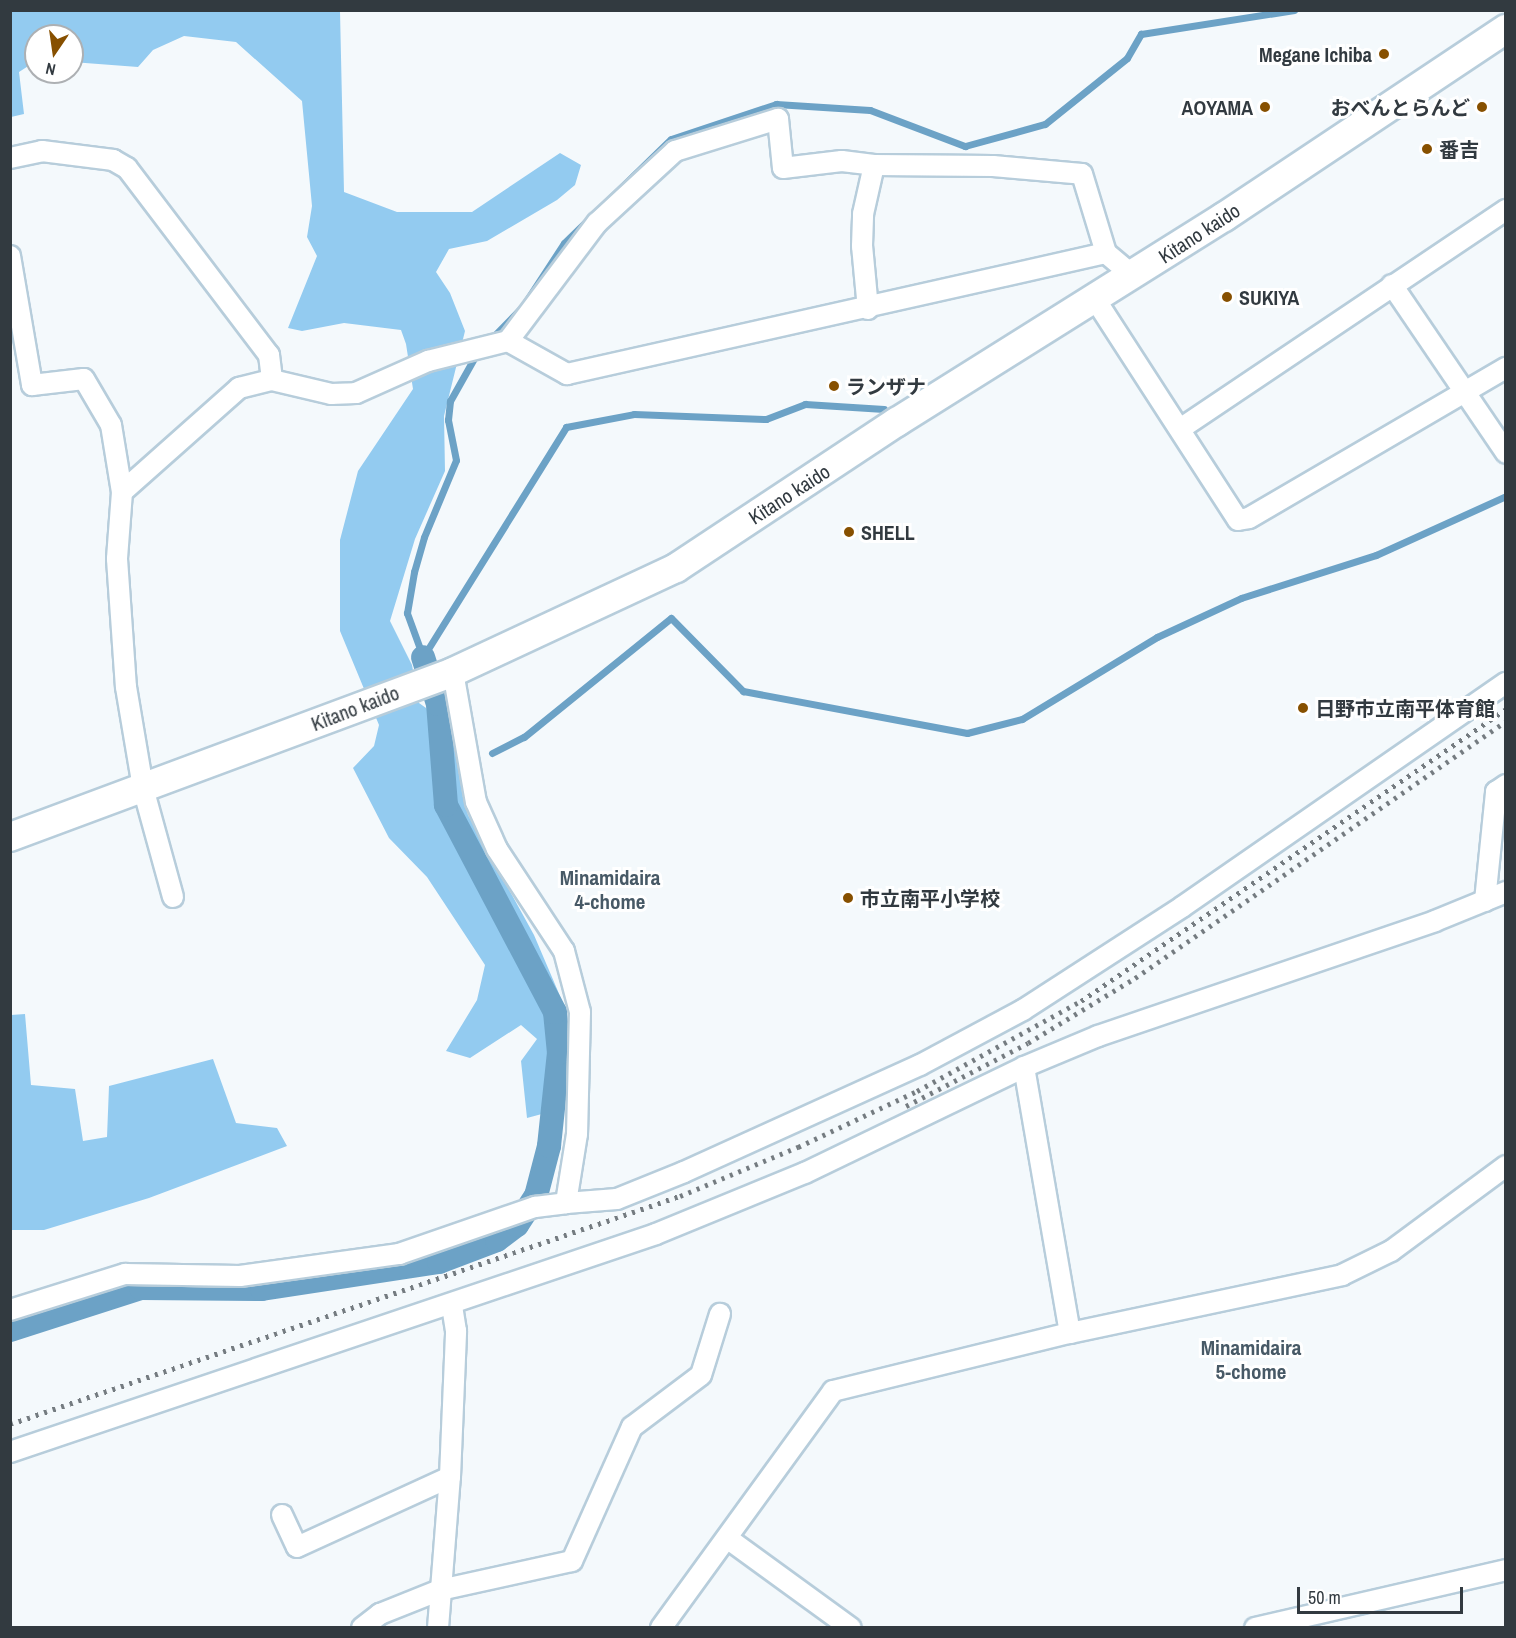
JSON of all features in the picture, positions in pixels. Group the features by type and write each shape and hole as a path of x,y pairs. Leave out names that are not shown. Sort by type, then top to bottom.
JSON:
{"main road":[{"name":"Kitano kaido","path":"10,837 449,673 676,568 897,422 1133,276 1506,29"}],"street":[{"path":"499,342 597,223 675,151 778,119 783,168 842,161 874,165 993,166 1082,174 1106,253 1133,276"},
{"path":"10,158 42,151 113,160 127,168 269,355 272,380"},
{"path":"868,309 862,246 863,214 874,165"},
{"path":"1180,429 1506,210"},
{"path":"122,492 239,388 272,380 331,394 356,393 428,361 499,342 567,374 868,309 1106,253"},
{"path":"10,256 32,385 84,379 111,425 122,492 117,559 126,687 143,788 172,897"},
{"path":"1392,285 1506,453"},
{"path":"1095,299 1238,520 1249,518 1466,394 1506,368"},
{"path":"449,673 476,802 497,849 564,951 580,1012 578,1114 566,1203"},
{"path":"10,1310 124,1275 240,1276 399,1254 535,1207 617,1199 684,1172 920,1065 1023,1011 1182,907 1506,683"},
{"path":"1485,901 1496,792 1506,785"},
{"path":"10,1452 585,1261 735,1204 869,1144 1024,1067 1170,1010 1506,892"},
{"path":"1024,1067 1070,1334"},
{"path":"661,1628 833,1391 1070,1334 1342,1275 1391,1251 1506,1166"},
{"path":"438,1628 450,1477 456,1330 452,1305"},
{"path":"362,1628 380,1614 440,1590 572,1561 632,1427 701,1375 720,1314"},
{"path":"282,1515 297,1547 450,1477"},
{"path":"727,1538 851,1628"},
{"path":"1256,1628 1506,1570"}],"shaded area":[{"path":"10,11 340,11 344,192 397,212 472,212 560,153 581,165 575,185 557,200 487,241 449,249 436,272 450,293 465,331 444,416 445,471 415,539 390,621 412,665 419,703 450,725 468,815 534,935 563,1003 564,1108 527,1118 521,1061 537,1039 521,1025 470,1058 446,1051 477,1000 485,965 427,877 389,838 353,768 374,746 379,725 340,631 340,540 358,471 413,389 406,344 401,330 344,323 302,331 288,328 317,256 307,237 312,206 302,101 236,42 184,36 153,50 138,67 84,63 84,24 24,24 24,69 19,72 24,114 11,117"},
{"path":"25,1014 31,1085 75,1089 83,1141 107,1137 109,1086 213,1059 236,1123 277,1128 287,1146 149,1198 44,1230 11,1230 11,1015"}],"waterway":[{"path":"489,341 523,306 564,243 671,139 776,104 870,110 965,146 1045,124 1127,58 1141,34 1294,10"},
{"path":"423,657 407,613 414,572 424,537 456,460 448,420 450,401 477,353"},
{"path":"423,657 566,427 634,414 766,419 805,404 884,409"},
{"path":"492,753 524,737 671,618 743,691 967,733 1022,719 1157,637 1241,598 1376,555 1506,496"},
{"path":"10,1330 141,1288 262,1289 439,1262 497,1240 517,1225 536,1196 549,1146 559,1053 555,1012 446,805 438,704 423,657"}],"railway":[{"path":"10,1424 680,1196 798,1147 917,1091 1081,1001 1506,709"},
{"path":"906,1106 1028,1043 1135,978 1506,721"}],"place":[{"name":"Megane Ichiba","path":"1384,54"},
{"name":"AOYAMA","path":"1265,107"},
{"name":"おべんとらんど","path":"1482,107"},
{"name":"番吉","path":"1427,149"},
{"name":"SUKIYA","path":"1227,297"},
{"name":"ランザナ","path":"834,386"},
{"name":"SHELL","path":"849,532"},
{"name":"日野市立南平体育館","path":"1303,708"},
{"name":"市立南平小学校","path":"848,898"}],"district":[{"name":"Minamidaira 4-chome","path":"610,890"},
{"name":"Minamidaira 5-chome","path":"1251,1360"}]}
